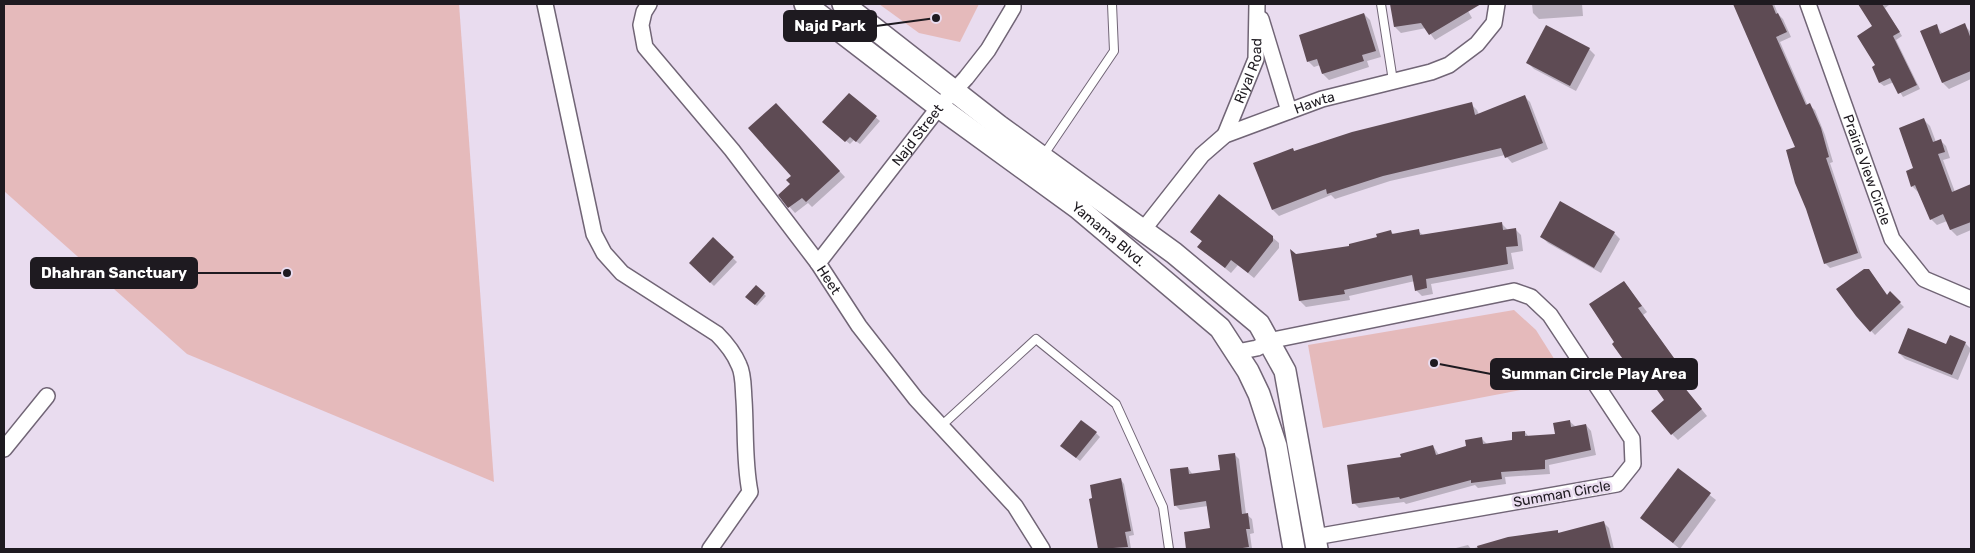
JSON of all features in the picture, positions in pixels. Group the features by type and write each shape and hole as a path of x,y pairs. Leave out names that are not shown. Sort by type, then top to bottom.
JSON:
{"main road":[{"name":"Yamama Blvd.","path":"805,4 939,107 1078,208 1220,328 1237,352 1259,394 1276,446 1294,549"},
{"name":"Yamama Blvd.","path":"843,4 954,91 1174,253 1259,324 1285,371 1316,543"}],"street":[{"path":"545,4 594,234 604,253 622,273 717,334 730,348 740,366 747,436 747,475 750,492 710,549"},
{"name":"Heet","path":"649,4 644,12 641,25 645,47 668,77 732,150 818,263 859,326 940,427 1014,506 1042,549"},
{"name":"Najd Street","path":"818,263 939,107 988,50 1013,8 1013,4"},
{"name":"Riyal Road","path":"1257,4 1289,111"},
{"name":"Riyal Road","path":"1225,134 1256,59 1257,4"},
{"name":"Hawta","path":"1143,230 1202,155 1225,134 1322,98 1431,72 1449,65 1477,44 1494,23 1497,4"},
{"name":"Prairie View Circle","path":"1808,4 1892,239 1924,279 1971,299"},
{"name":"Summan Circle","path":"1237,352 1257,348 1268,341 1514,291 1531,297 1550,315 1632,439 1633,464 1616,484 1316,543"},
{"path":"4,449 47,396"}],"lane":[{"path":"1042,157 1114,50 1112,4"},
{"path":"1380,4 1393,81"},
{"path":"940,427 1036,339 1116,404 1163,507 1169,549"}],"shaded area":[{"path":"4,4 459,4 494,482 187,354 4,191"},
{"path":"879,4 979,4 960,42 919,33"},
{"path":"1514,310 1536,330 1568,381 1323,428 1308,345"}],"building":[{"path":"1390,4 1481,4 1429,35 1421,23 1394,27"},
{"path":"1733,4 1772,4 1776,14 1778,13 1787,32 1776,37 1806,105 1810,103 1821,128 1829,157 1826,158 1858,253 1824,264 1806,209 1795,183 1786,150 1795,147"},
{"path":"1858,4 1882,4 1900,32 1893,36 1917,85 1898,94 1890,78 1879,83 1872,67 1875,65 1857,36 1872,26"},
{"path":"1364,13 1376,51 1362,55 1364,61 1322,74 1317,59 1307,62 1299,35"},
{"path":"1965,23 1971,39 1971,71 1942,83 1920,31 1937,24 1940,34"},
{"path":"1546,25 1590,48 1570,86 1526,63"},
{"path":"849,93 877,116 856,142 850,137 845,142 822,122"},
{"path":"1525,95 1543,143 1505,158 1501,148 1383,176 1327,194 1326,189 1272,210 1253,163 1293,148 1294,151 1352,132 1472,102 1475,115"},
{"path":"776,103 840,171 806,202 802,198 788,208 778,195 790,184 786,180 791,176 748,128"},
{"path":"1924,118 1933,142 1941,139 1945,152 1938,154 1952,192 1971,184 1971,222 1950,230 1943,214 1930,220 1915,185 1911,187 1906,171 1913,168 1899,128"},
{"path":"1219,194 1273,236 1273,241 1248,273 1231,260 1225,268 1197,247 1202,241 1190,232"},
{"path":"1560,201 1615,232 1594,268 1540,237"},
{"path":"1502,222 1503,230 1516,228 1518,246 1506,247 1508,264 1426,279 1427,288 1415,291 1412,275 1344,290 1345,294 1299,301 1290,249 1296,254 1349,246 1349,244 1377,237 1376,234 1391,230 1392,234 1419,229 1420,235"},
{"path":"713,237 734,257 710,283 689,263"},
{"path":"1864,269 1869,269 1887,295 1890,291 1901,302 1870,332 1836,289"},
{"path":"1624,281 1642,306 1638,308 1674,358 1668,363 1675,376 1702,409 1671,435 1651,411 1664,400 1646,374 1638,380 1612,344 1614,342 1589,304"},
{"path":"756,285 765,293 755,305 745,297"},
{"path":"1908,328 1946,344 1950,335 1966,342 1952,375 1898,353"},
{"path":"1081,420 1097,432 1076,458 1060,446"},
{"path":"1570,420 1571,427 1586,424 1591,450 1545,460 1545,469 1501,472 1502,479 1471,483 1471,480 1400,499 1399,497 1352,504 1347,465 1401,457 1400,454 1433,445 1436,455 1466,446 1465,440 1482,437 1483,444 1512,440 1512,432 1525,431 1525,436 1555,434 1553,423"},
{"path":"1235,453 1242,514 1248,513 1250,529 1246,529 1249,547 1236,549 1186,549 1184,532 1210,528 1206,501 1174,506 1170,469 1188,467 1189,474 1220,470 1218,455"},
{"path":"1678,468 1711,493 1673,543 1640,518"},
{"path":"1121,478 1131,531 1125,532 1128,547 1098,549 1089,499 1092,498 1090,485"},
{"path":"1604,521 1611,549 1478,549 1477,546 1508,537 1558,530 1558,533"}],"place":[{"name":"Najd Park","path":"936,18"},
{"name":"Dhahran Sanctuary","path":"287,273"},
{"name":"Summan Circle Play Area","path":"1434,363"}]}
